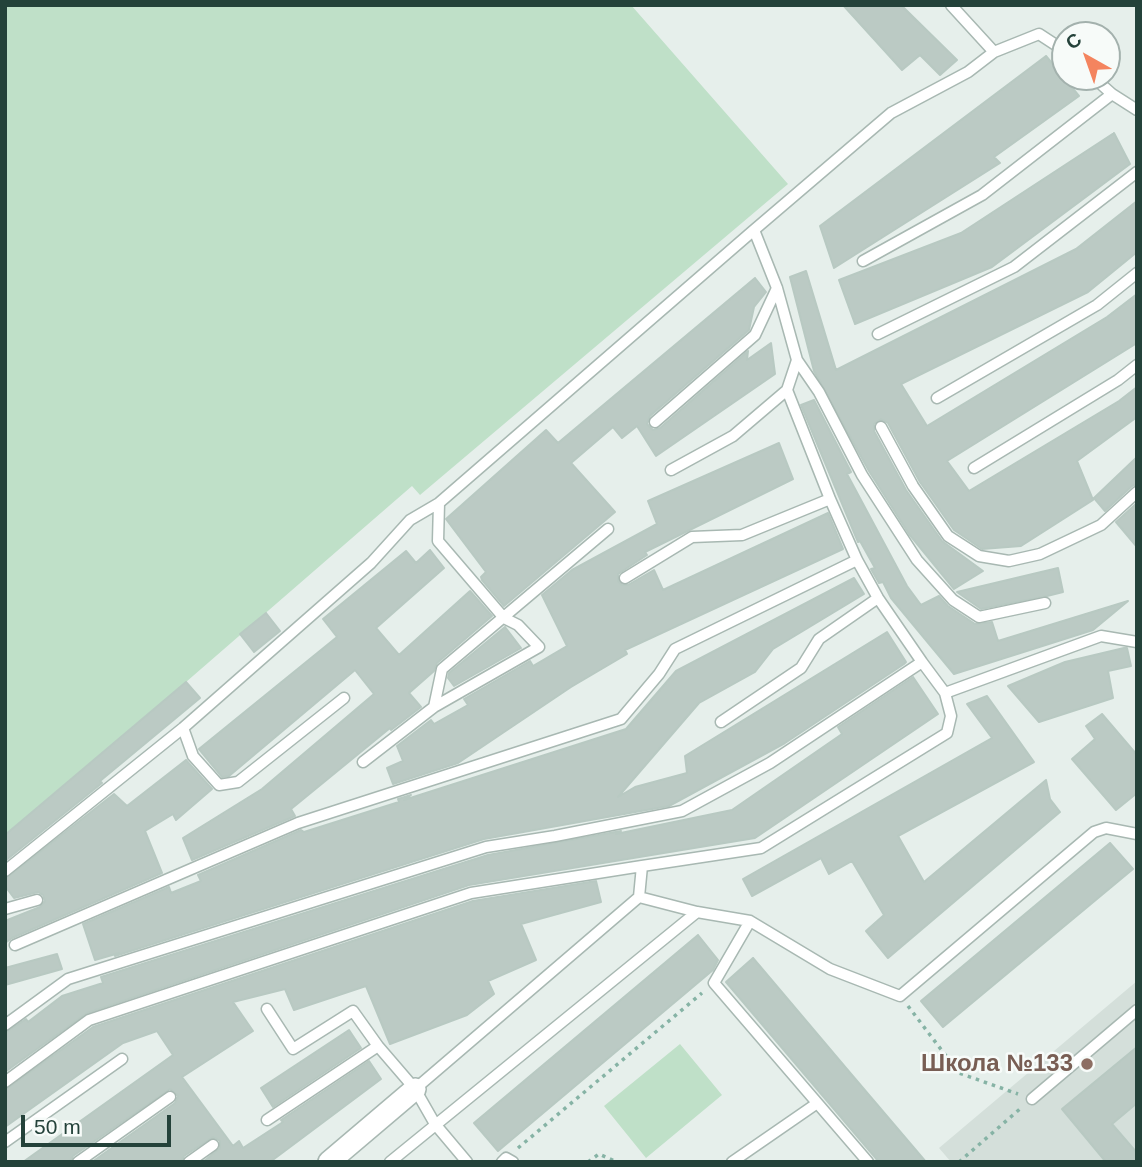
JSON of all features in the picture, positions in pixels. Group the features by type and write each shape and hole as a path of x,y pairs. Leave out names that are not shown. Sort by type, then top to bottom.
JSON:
{"street":[{"path":"329,1162 415,1089"}],"lane":[{"path":"951,5 994,52"},
{"path":"5,871 183,728 371,563 410,520 439,503 891,113 968,72 994,52 1040,34 1051,41"},
{"path":"1109,91 1137,110"},
{"path":"863,261 982,195 1112,94"},
{"path":"878,334 1014,267 1137,173"},
{"path":"754,230 777,288 797,360 819,392 862,475 917,560 953,600 979,617 1045,603"},
{"path":"937,398 1097,305 1137,273"},
{"path":"655,422 755,335 777,288"},
{"path":"671,470 733,436 787,390 797,360"},
{"path":"974,468 1118,380 1137,365"},
{"path":"5,1083 89,1020 471,893 761,848 947,733 951,716 945,693 878,598 857,560 787,390"},
{"path":"881,427 912,486 948,536 979,556 1009,561 1040,554 1101,526 1137,492"},
{"path":"625,578 692,537 741,535 830,499"},
{"path":"363,762 434,707 539,647 519,625 504,618 438,541 439,503"},
{"path":"434,707 442,669 608,528"},
{"path":"15,945 298,823 621,719 659,674 675,649 857,560"},
{"path":"721,722 801,668 819,639 878,598"},
{"path":"945,693 1101,636 1137,642"},
{"path":"5,1025 68,979 486,847 682,811 769,763 922,662"},
{"path":"183,728 193,756 219,785 238,782 344,698"},
{"path":"639,897 697,912 750,921 830,969 900,996 1094,832 1106,828 1137,834"},
{"path":"415,1089 639,897 642,866"},
{"path":"5,909 37,900"},
{"path":"390,1162 697,912"},
{"path":"750,921 714,983 868,1162"},
{"path":"267,1009 293,1049 354,1011 378,1046 415,1089 435,1124 467,1162"},
{"path":"1031,1099 1137,1010"},
{"path":"267,1120 378,1046"},
{"path":"5,1142 122,1059"},
{"path":"78,1162 170,1097"},
{"path":"732,1162 816,1104"},
{"path":"189,1162 214,1145"}],"path":[{"path":"507,1161 714,983"},
{"path":"900,996 959,1073 1031,1099 959,1162"},
{"path":"588,1162 600,1154 617,1162"}],"shaded area":[{"name":"Школа №133","path":"1137,981 1137,1162 951,1162 939,1148"}],"green space":[{"path":"5,5 631,5 788,184 420,495 412,486 5,835"},
{"path":"680,1044 722,1095 646,1158 604,1106"}],"building":[{"path":"843,5 901,5 957,60 940,75 920,55 902,70"},
{"path":"1046,56 1051,62 1051,91 1075,91 1079,96 994,157 1000,163 834,268 820,226"},
{"path":"1114,133 1130,164 992,267 855,324 839,280 961,233"},
{"path":"1137,201 1137,252 1088,292 901,384 927,426 1107,317 1137,294 1137,343 947,461 969,491 1119,401 1137,387 1137,417 1077,461 1093,500 1021,546 982,549 954,530 920,482 888,423 881,419 874,424 874,431 906,490 942,541 983,571 954,589 909,534 869,471 814,371 790,277 806,271 836,370 1076,249"},
{"path":"755,278 766,292 754,307 749,330 650,416 647,424 653,430 660,428 748,351 747,360 771,343 775,374 656,456 637,426 622,438 613,427 571,463 615,512 504,606 482,580 481,577 486,572 446,519 546,430 558,443"},
{"path":"814,400 851,472 847,474 907,586 921,605 939,596 948,606 975,624 992,622 998,641 1128,601 1093,630 954,674 891,598 883,582 879,583 871,569 875,568 860,541 858,542 801,405"},
{"path":"779,443 793,479 645,552 647,555 618,574 618,581 622,585 628,585 654,570 663,590 828,513 843,549 625,650 627,654 571,687 458,763 393,784 387,768 403,761 397,746 431,720 434,724 468,705 464,699 530,661 533,666 567,646 542,595 572,570 657,524 648,501"},
{"path":"1137,457 1137,484 1105,511 1094,498"},
{"path":"1137,503 1137,547 1116,522"},
{"path":"430,550 444,568 376,628 399,655 470,591 492,616 437,663 434,671 409,693 421,707 391,730 390,728 291,809 295,816 192,860 183,838 262,789 374,694 355,670 229,776 222,777 199,749 337,637 323,619 406,551 416,563"},
{"path":"1058,568 1063,592 1047,596 981,609 957,592"},
{"path":"854,578 864,594 773,649 755,672 699,703 618,797 635,787 687,773 685,756 887,632 906,662 785,743 669,806 484,839 115,956 119,953 95,960 83,924 169,887 171,893 201,881 198,875 301,830 304,832 399,802 398,799 411,795 404,800 626,729 676,671"},
{"path":"266,613 280,631 254,652 240,634"},
{"path":"505,627 521,648 454,686 448,678 449,673"},
{"path":"1127,648 1131,666 1108,671 1113,698 1039,722 1008,686 1065,662"},
{"path":"913,677 938,714 755,838 469,885 87,1013 5,1072 5,1033 26,1019 28,1022 62,996 103,983 101,977 488,855 621,831 616,834 732,810 842,734 838,727"},
{"path":"186,682 200,698 100,781 102,783 5,861 5,835"},
{"path":"987,696 1034,762 898,836 924,882 1046,780 1050,799 1060,812 888,958 866,931 884,915 852,861 829,874 821,858 752,896 743,879 992,738 967,704"},
{"path":"1102,714 1137,755 1137,793 1116,810 1072,759 1095,739 1086,726"},
{"path":"186,760 212,789 176,820 173,814 145,831 162,873 5,943 5,921 40,907 45,901 43,895 38,892 14,898 5,886 5,879 114,794 127,806"},
{"path":"1110,843 1133,869 943,1027 921,1001"},
{"path":"596,881 601,902 521,924 536,960 488,981 494,994 467,1015 390,1044 366,986 294,1010 285,989 233,1002 253,1031 182,1077 233,1146 239,1141 243,1148 369,1061 381,1079 270,1162 203,1162 220,1148 220,1141 213,1137 184,1156 181,1162 92,1162 175,1103 178,1096 170,1089 73,1156 70,1162 23,1162 173,1055 157,1031 123,1043 5,1127 5,1090 93,1027 473,901"},
{"path":"698,935 718,960 713,970 498,1151 474,1123"},
{"path":"57,954 62,969 5,985 5,968"},
{"path":"753,958 926,1162 879,1162 726,982"},
{"path":"349,1030 361,1048 273,1107 261,1088"},
{"path":"1137,1047 1137,1103 1112,1124 1137,1153 1137,1162 1106,1162 1062,1109"}],"place":[{"name":"Школа №133","path":"1087,1064"}]}
